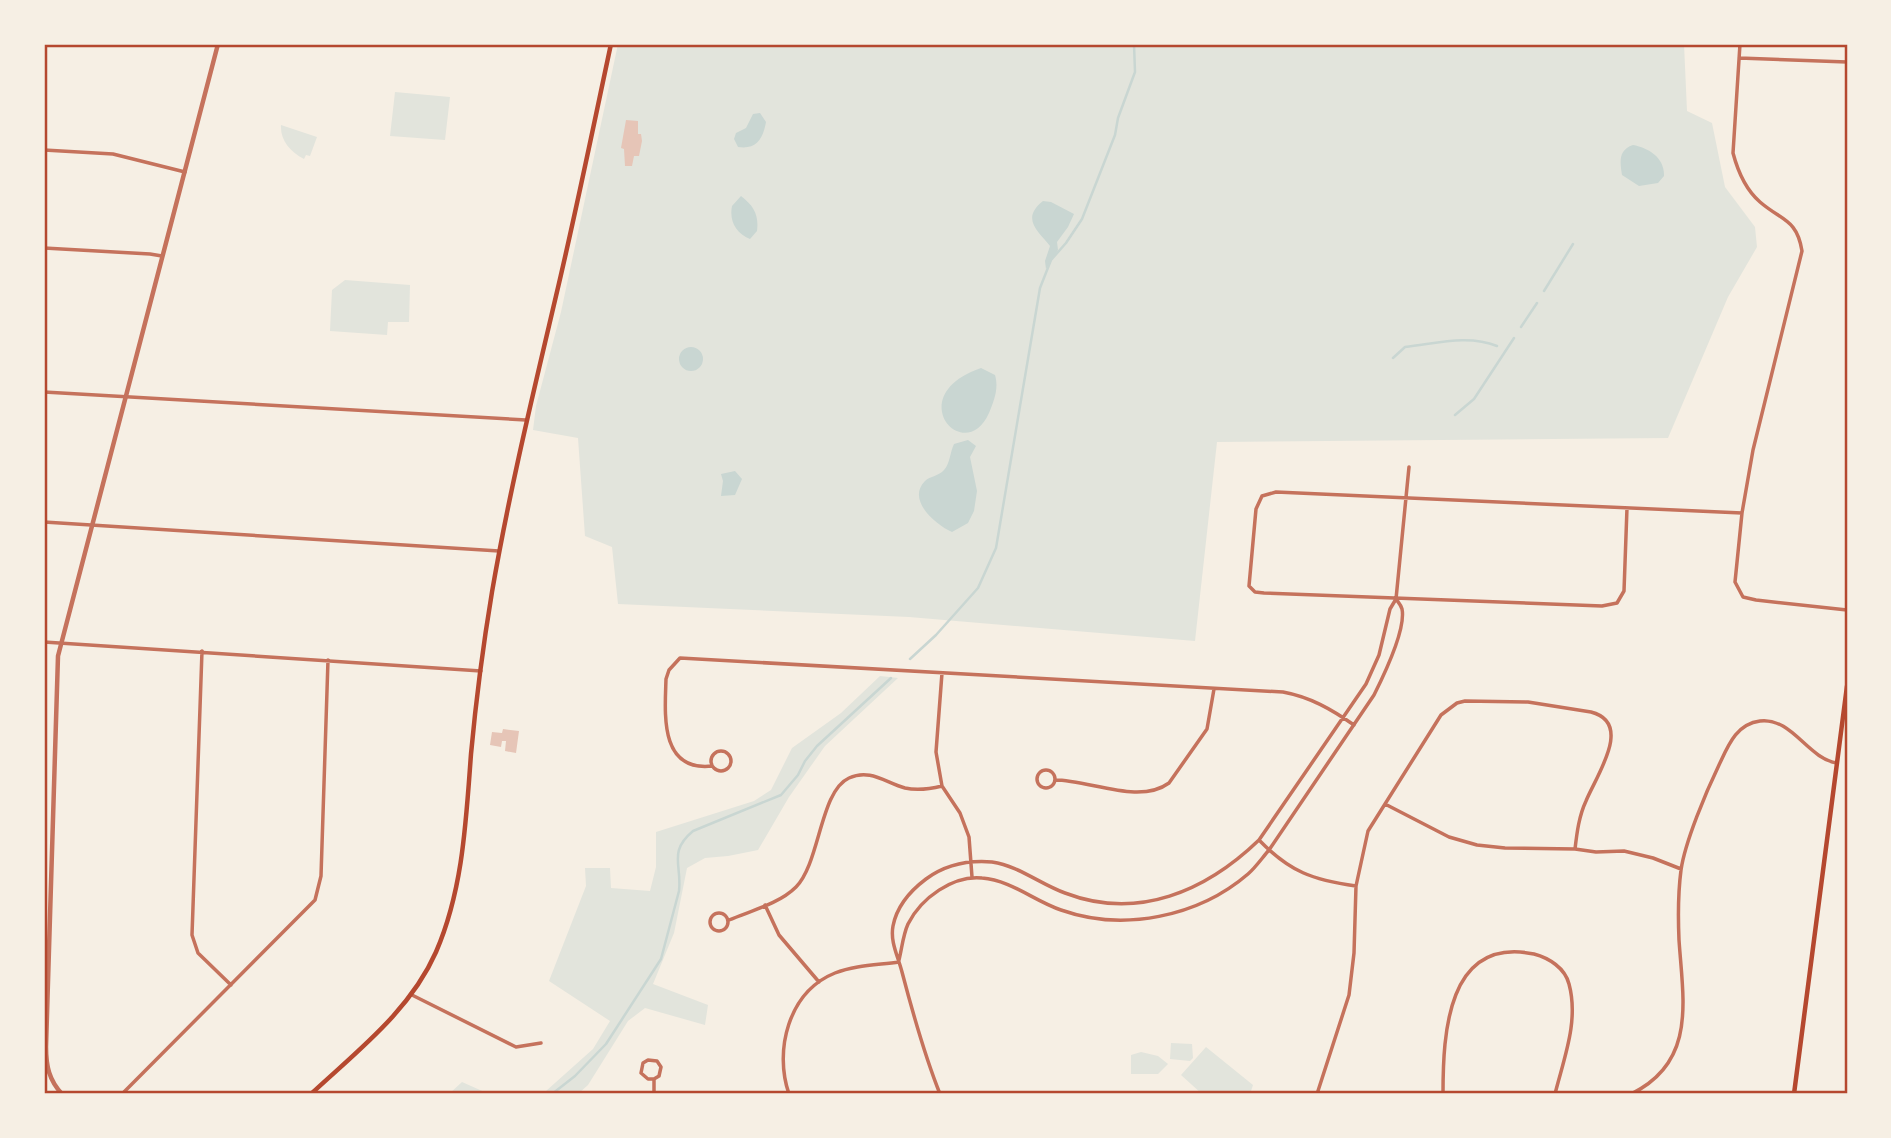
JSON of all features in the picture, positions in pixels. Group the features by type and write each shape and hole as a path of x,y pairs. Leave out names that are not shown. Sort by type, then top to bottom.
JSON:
{"main road":[{"path":"311,1094 396,1014 412,995 441,940 458,875 481,671 500,551 526,420 611,44"},
{"path":"1794,1094 1847,686"}],"street":[{"path":"62,1094 53,1083 45,1064 57,673 61,643 218,44"},
{"path":"1740,44 1733,153 1737,170 1747,188 1760,202 1793,226 1800,236 1802,251 1753,450 1742,513 1735,582 1743,597 1847,610"},
{"path":"1739,58 1847,62"},
{"path":"44,150 113,154 185,172"},
{"path":"44,248 162,257"},
{"path":"44,392 526,420"},
{"path":"940,1094 921,1046 893,944 895,916 904,900 922,882 941,870 973,862 1004,865 1047,886 1082,898 1111,903 1165,899 1208,881 1244,855 1259,840 1366,684 1379,655 1390,609 1396,598 1409,467"},
{"path":"1627,508 1624,591 1617,603 1602,606 1255,592 1249,586 1256,509 1262,496 1276,492 1742,513"},
{"path":"44,523 500,551"},
{"path":"899,962 905,933 918,908 937,891 972,878 988,879 1012,886 1063,911 1109,920 1136,920 1171,914 1211,897 1249,873 1269,850 1374,695 1388,668 1396,642 1402,609 1396,598"},
{"path":"44,642 481,671"},
{"path":"202,651 192,935 198,953 231,985"},
{"path":"712,766 712,756 717,752 726,753 730,758 731,764 725,771 719,771 712,766 703,767 685,761 667,739 666,679 669,670 680,658 1283,692 1317,701 1354,725"},
{"path":"122,1094 312,905 319,889 328,660"},
{"path":"942,673 936,752 942,786 967,828 973,862 972,878"},
{"path":"1055,779 1133,792 1147,793 1162,788 1208,729 1213,689"},
{"path":"1317,1094 1349,995 1354,953 1356,886 1368,831 1441,715 1457,703 1465,701 1528,702 1591,712 1607,721 1612,733 1611,745 1585,802 1574,849"},
{"path":"1631,1094 1659,1076 1678,1044 1684,1015 1679,938 1681,869 1711,781 1730,741 1745,725 1768,720 1780,724 1827,761 1837,763"},
{"path":"1048,769 1054,773 1055,779 1051,787 1045,788 1040,786 1037,777 1042,770 1048,769"},
{"path":"729,920 789,892 802,878 832,797 844,781 863,775 878,777 909,789 922,790 942,786"},
{"path":"1385,804 1449,837 1476,845 1624,852 1653,858 1681,869"},
{"path":"1259,840 1289,867 1309,876 1356,886"},
{"path":"765,905 779,935 819,982"},
{"path":"717,913 723,913 729,920 728,926 723,930 717,931 710,925 712,916 717,913"},
{"path":"1443,1094 1445,1030 1456,995 1464,978 1474,966 1487,957 1504,951 1544,957 1558,966 1569,981 1573,1006 1571,1028 1555,1094"},
{"path":"789,1094 783,1058 788,1026 800,1001 819,982 843,971 899,962"},
{"path":"412,995 516,1047 541,1043"},
{"path":"648,1060 657,1062 661,1067 659,1076 654,1079 645,1078 641,1073 643,1063 648,1060"},
{"path":"654,1079 654,1094"}],"shaded area":[{"path":"618,44 1684,44 1687,111 1712,123 1725,187 1755,227 1757,247 1728,297 1668,438 1217,442 1195,641 909,617 618,604 612,547 585,536 578,438 533,430 536,406 561,312"},
{"path":"395,92 450,97 445,140 390,136"},
{"path":"760,113 766,122 761,138 750,147 738,147 734,139 736,133 746,128 753,114"},
{"path":"281,125 317,137 310,156 306,155 304,159 290,149 282,136"},
{"path":"1633,145 1650,151 1659,159 1664,176 1658,183 1639,186 1622,175 1622,153"},
{"path":"741,196 752,207 757,220 757,231 750,239 737,230 732,217 732,206"},
{"path":"1043,201 1051,202 1074,214 1057,242 1058,250 1046,269 1045,261 1050,246 1032,219 1036,208"},
{"path":"345,280 410,285 409,322 388,322 387,335 330,331 332,290"},
{"path":"691,347 702,354 703,359 696,370 691,371 680,364 679,359 686,348"},
{"path":"981,368 995,375 996,380 989,413 978,428 966,433 955,430 946,421 942,409 945,394 957,380"},
{"path":"968,440 976,446 970,457 977,491 974,511 968,523 952,532 938,524 925,511 919,496 920,488 927,479 940,474 946,467 954,444"},
{"path":"735,471 742,479 735,495 721,496 721,474"},
{"path":"880,676 898,678 825,746 789,797 758,850 705,858 687,868 674,933 653,984 708,1005 705,1025 645,1008 628,1021 588,1085 578,1094 531,1094 546,1091 593,1049 610,1021 549,981 586,886 585,868 610,868 611,888 650,891 656,867 656,832 754,801 771,790 792,748 841,713"},
{"path":"1171,1043 1192,1044 1193,1058 1190,1061 1170,1059"},
{"path":"1206,1047 1253,1085 1250,1094 1202,1094 1181,1075"},
{"path":"1141,1052 1158,1056 1168,1064 1158,1074 1131,1074 1131,1055"},
{"path":"462,1082 489,1094 449,1094"}],"building":[{"path":"626,120 638,121 638,134 641,134 642,141 639,156 634,156 632,166 625,166 624,149 621,148"},
{"path":"503,729 519,731 516,753 505,751 506,741 502,741 501,747 490,745 492,732 502,733"}],"waterway":[{"path":"910,659 936,635 978,588 996,548 1040,288 1051,260 1082,219 1115,135 1118,118 1135,72 1134,44"},
{"path":"1544,291 1573,244"},
{"path":"1521,327 1537,303"},
{"path":"1455,415 1474,399 1514,338"},
{"path":"1393,358 1405,347 1439,342 1463,340 1497,346"},
{"path":"552,1094 575,1076 606,1044 661,959 679,891 678,852 685,838 693,831 781,795 817,746 891,678"}]}
